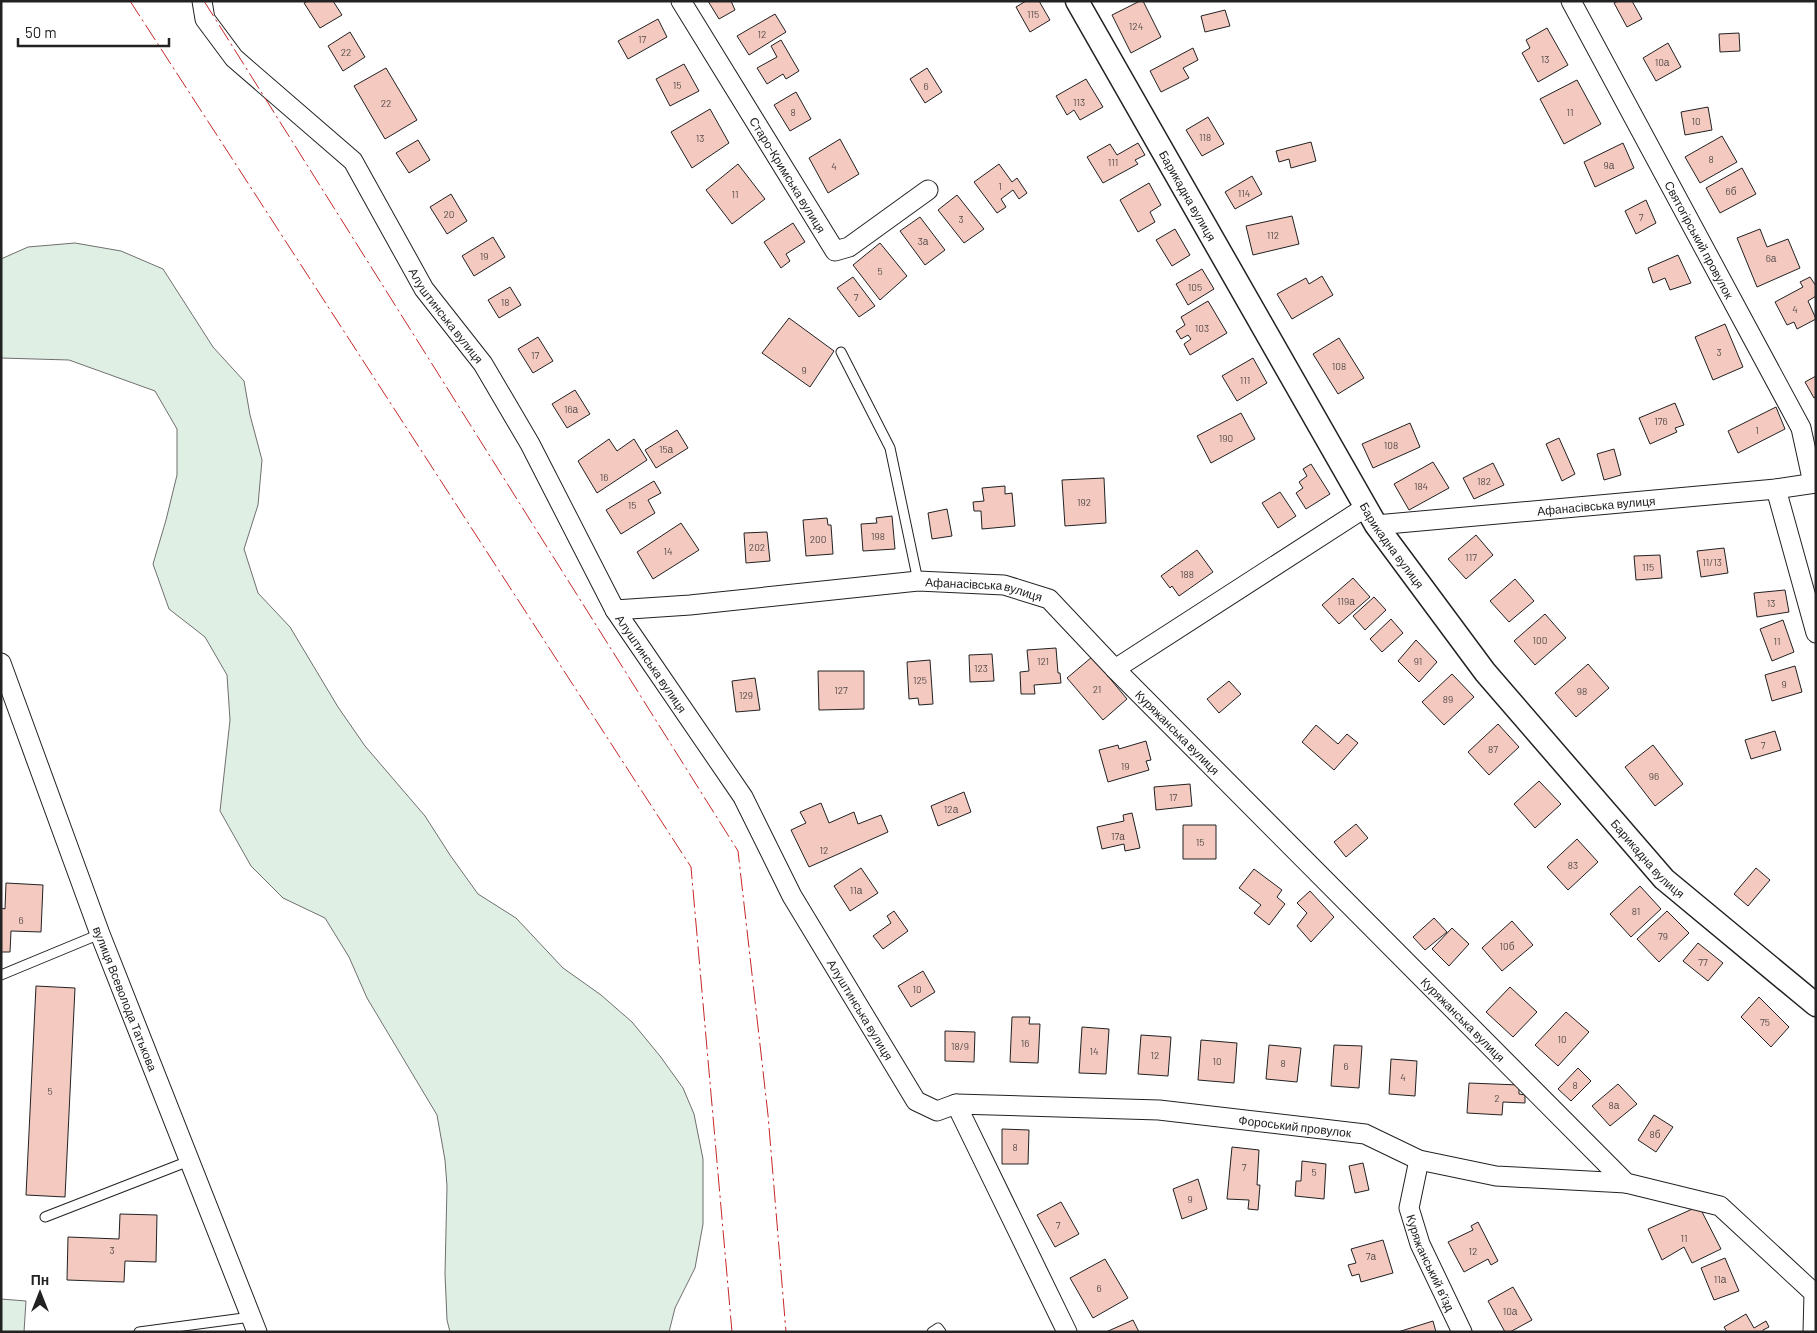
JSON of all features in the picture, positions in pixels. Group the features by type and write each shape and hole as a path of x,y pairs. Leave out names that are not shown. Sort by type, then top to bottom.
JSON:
{"street":[{"name":"Алуштинська вулиця","path":"202,1 205,19 234,58 353,161 424,289 483,364 530,444 615,610 743,797 792,896 916,1101 937,1111 956,1104"},
{"name":"Старо-Кримська вулиця","path":"681,1 835,251 849,247 928,190"},
{"name":"Барикадна вулиця","path":"1077,1 1371,516 1485,672 1664,879 1816,1005"},
{"name":"Святогірський провулок","path":"1571,1 1801,428 1815,483"},
{"name":"Афанасівська вулиця","path":"615,610 690,605 918,581 1004,585 1049,599 1114,669 1309,542 1371,516 1776,489 1815,483"},
{"path":"1776,489 1816,633"},
{"name":"вулиця Всеволода Татькова","path":"1,663 100,934 254,1324"},
{"name":"Куряжанська вулиця","path":"1114,669 1626,1183"},
{"path":"956,1104 1067,1332"},
{"name":"Фороський провулок","path":"956,1104 1159,1110 1365,1134 1419,1160 1496,1176 1626,1183"},
{"name":"Куряжанський в’їзд","path":"1419,1160 1409,1208 1420,1244 1462,1332"},
{"path":"1626,1183 1720,1206 1815,1293 1813,1332"}],"lane":[{"path":"841,352 890,448 918,581"},
{"path":"1,975 100,934"},
{"path":"45,1217 189,1161"},
{"path":"140,1332 254,1324"},
{"path":"932,1332 938,1328 941,1332"}],"green space":[{"path":"75,243 121,251 163,269 213,347 244,381 250,415 262,460 258,505 244,549 258,593 290,627 338,707 365,746 425,816 478,894 516,918 563,968 601,995 632,1022 683,1088 694,1114 703,1159 703,1224 695,1268 675,1308 669,1332 450,1332 447,1320 445,1274 447,1186 445,1160 437,1115 367,998 349,957 325,918 283,898 251,866 220,811 230,720 227,675 205,637 169,609 153,564 177,475 177,429 155,391 69,360 1,358 1,259 28,247"},
{"path":"1,1299 26,1301 24,1332 1,1332"}],"building":[{"path":"308,1 333,1 342,15 320,28 304,3"},
{"path":"708,1 731,1 735,10 719,19"},
{"path":"1026,1 1039,1 1050,20 1030,32 1016,7"},
{"path":"1143,1 1161,37 1131,53 1112,15"},
{"path":"1618,1 1632,1 1642,19 1627,27 1614,3"},
{"path":"1225,10 1230,26 1205,32 1201,16"},
{"path":"775,14 786,32 749,55 737,36"},
{"path":"658,19 667,37 628,59 618,41"},
{"path":"1547,28 1568,65 1538,82 1522,53 1530,48 1526,40"},
{"path":"350,32 365,57 343,71 328,46"},
{"path":"1739,33 1740,51 1720,52 1719,34"},
{"path":"781,40 799,71 786,79 783,74 767,84 757,68 777,57 771,46"},
{"path":"1668,43 1681,67 1656,81 1643,58"},
{"path":"1193,48 1198,60 1183,68 1189,78 1161,92 1150,71"},
{"path":"684,64 699,91 670,106 656,79"},
{"path":"386,68 417,120 385,139 354,86"},
{"path":"927,68 942,92 925,103 910,79"},
{"path":"1086,79 1103,107 1080,120 1074,110 1067,115 1056,96"},
{"path":"1577,80 1601,124 1564,144 1540,99"},
{"path":"796,92 811,119 790,131 774,105"},
{"path":"1708,107 1712,130 1685,135 1681,112"},
{"path":"710,109 729,143 692,168 671,132"},
{"path":"1208,117 1224,144 1202,156 1186,130"},
{"path":"1722,136 1737,162 1700,183 1685,157"},
{"path":"840,139 859,174 828,193 809,158"},
{"path":"418,140 430,160 409,173 396,153"},
{"path":"1311,142 1316,161 1291,168 1289,159 1279,162 1276,151"},
{"path":"1138,143 1145,155 1135,160 1138,164 1103,183 1087,157 1110,144 1117,155"},
{"path":"1623,143 1634,168 1595,187 1584,162"},
{"path":"738,164 765,199 732,224 706,190"},
{"path":"999,164 1012,182 1017,178 1027,193 1019,199 1013,190 1001,199 1006,207 997,213 974,182"},
{"path":"1742,168 1756,194 1720,213 1706,188"},
{"path":"1252,176 1262,194 1235,209 1225,192"},
{"path":"1149,183 1161,205 1150,212 1155,222 1138,232 1120,200"},
{"path":"451,194 467,221 447,234 430,207"},
{"path":"957,195 984,229 964,243 938,210"},
{"path":"1646,200 1656,223 1636,234 1625,211"},
{"path":"1292,216 1299,244 1253,255 1246,226"},
{"path":"920,217 945,250 925,265 900,231"},
{"path":"793,223 805,242 786,254 790,261 781,268 764,242"},
{"path":"1175,229 1190,255 1172,266 1156,240"},
{"path":"1760,229 1767,247 1788,239 1800,268 1757,287 1737,238"},
{"path":"493,237 505,257 474,276 462,256"},
{"path":"880,243 907,276 880,300 853,265"},
{"path":"1678,255 1691,283 1670,290 1665,278 1653,283 1648,268"},
{"path":"1202,269 1214,289 1188,305 1176,284"},
{"path":"1322,276 1333,295 1292,319 1277,294 1306,278 1309,284"},
{"path":"853,277 875,306 859,317 837,288"},
{"path":"1810,277 1816,286 1816,296 1808,301 1816,319 1797,329 1794,322 1787,325 1775,302 1803,287 1800,282"},
{"path":"510,287 521,305 499,318 488,300"},
{"path":"1208,301 1227,333 1190,355 1184,344 1191,339 1188,335 1181,339 1176,331 1185,325 1181,317"},
{"path":"789,318 834,351 810,387 762,353"},
{"path":"1725,324 1743,367 1713,380 1695,337"},
{"path":"538,337 553,361 533,373 518,349"},
{"path":"1339,338 1364,378 1338,394 1313,354"},
{"path":"1253,358 1267,383 1237,401 1222,376"},
{"path":"1816,376 1816,397 1814,398 1805,382"},
{"path":"575,390 590,414 567,428 552,404"},
{"path":"1675,403 1684,425 1675,428 1677,432 1650,444 1639,418"},
{"path":"1776,407 1785,429 1738,453 1728,431"},
{"path":"1241,413 1255,439 1211,463 1197,436"},
{"path":"1410,423 1420,447 1373,468 1362,444"},
{"path":"677,430 688,448 656,468 645,450"},
{"path":"1559,438 1575,474 1562,481 1546,444"},
{"path":"609,439 617,451 634,439 647,460 597,493 578,461"},
{"path":"1614,449 1621,475 1604,480 1597,454"},
{"path":"1433,462 1449,488 1409,510 1394,484"},
{"path":"1493,463 1504,485 1474,499 1463,478"},
{"path":"1311,464 1330,494 1306,509 1296,493 1303,488 1299,482 1307,476 1303,469"},
{"path":"1104,478 1106,523 1065,526 1062,480"},
{"path":"654,481 661,493 648,500 655,513 621,534 606,510"},
{"path":"1005,486 1005,494 1012,493 1015,526 982,529 981,511 974,511 973,502 984,501 982,488"},
{"path":"1280,492 1296,516 1278,528 1262,503"},
{"path":"947,509 952,536 932,539 928,513"},
{"path":"892,516 895,549 863,551 861,524 877,523 876,518"},
{"path":"827,518 828,525 831,525 833,554 806,556 803,520"},
{"path":"681,523 699,550 653,579 637,552"},
{"path":"767,532 770,561 746,563 744,533"},
{"path":"1476,535 1493,555 1466,579 1448,559"},
{"path":"1724,548 1728,573 1701,577 1697,551"},
{"path":"1197,550 1213,572 1179,596 1161,576"},
{"path":"1660,555 1662,578 1636,580 1634,556"},
{"path":"1353,578 1370,597 1339,624 1322,605"},
{"path":"1515,579 1534,601 1509,622 1490,601"},
{"path":"1785,590 1789,612 1757,617 1754,593"},
{"path":"1374,597 1386,610 1365,630 1353,616"},
{"path":"1545,614 1566,638 1535,665 1514,641"},
{"path":"1391,619 1403,633 1382,652 1370,639"},
{"path":"1783,620 1794,652 1772,661 1760,629"},
{"path":"1416,640 1437,662 1419,682 1398,661"},
{"path":"1056,648 1058,673 1060,673 1061,683 1034,685 1035,694 1021,694 1020,672 1029,671 1027,650"},
{"path":"992,654 994,681 970,682 969,655"},
{"path":"1092,657 1127,699 1103,720 1067,678"},
{"path":"930,660 933,704 919,705 918,698 909,699 907,662"},
{"path":"1588,664 1609,688 1576,717 1555,693"},
{"path":"1795,666 1802,692 1772,701 1765,675"},
{"path":"818,671 864,671 864,709 819,710"},
{"path":"1452,674 1474,697 1444,725 1422,702"},
{"path":"755,678 760,710 736,712 732,681"},
{"path":"1229,681 1241,694 1219,713 1207,699"},
{"path":"1498,724 1519,747 1489,775 1468,752"},
{"path":"1316,725 1338,744 1347,734 1358,743 1334,770 1302,742"},
{"path":"1775,731 1781,750 1751,759 1745,740"},
{"path":"1146,741 1151,760 1146,761 1149,770 1108,782 1099,750 1118,745 1119,749"},
{"path":"1653,745 1683,784 1655,806 1625,767"},
{"path":"1539,781 1561,804 1535,828 1514,804"},
{"path":"1190,784 1192,806 1156,810 1154,787"},
{"path":"964,792 971,812 938,826 931,806"},
{"path":"821,803 829,823 854,812 858,824 881,815 888,832 809,867 791,830 806,823 800,812"},
{"path":"1132,813 1140,848 1125,851 1124,844 1102,849 1097,827 1124,821 1123,815"},
{"path":"1356,824 1368,838 1346,857 1334,842"},
{"path":"1183,825 1216,825 1216,859 1183,859"},
{"path":"1577,839 1598,862 1568,890 1547,867"},
{"path":"861,868 878,893 850,911 834,886"},
{"path":"1756,868 1770,880 1748,906 1734,894"},
{"path":"1254,869 1282,890 1277,897 1285,904 1269,925 1254,913 1261,905 1239,888"},
{"path":"6,883 43,885 41,932 11,931 10,952 1,952 1,908 5,909"},
{"path":"1640,886 1661,909 1631,937 1610,914"},
{"path":"1310,891 1334,917 1311,942 1297,926 1307,913 1297,903"},
{"path":"894,911 908,931 883,949 873,936 891,923 887,916"},
{"path":"1667,911 1689,933 1659,962 1637,939"},
{"path":"1434,918 1447,932 1425,950 1413,937"},
{"path":"1512,921 1533,945 1502,971 1482,948"},
{"path":"1452,928 1469,944 1449,966 1432,949"},
{"path":"1698,943 1723,963 1708,981 1683,961"},
{"path":"923,971 935,992 911,1007 898,986"},
{"path":"36,986 75,988 65,1197 26,1195"},
{"path":"1510,987 1537,1012 1513,1037 1486,1012"},
{"path":"1759,997 1789,1027 1771,1047 1741,1017"},
{"path":"1566,1012 1589,1032 1558,1066 1535,1045"},
{"path":"1012,1017 1030,1017 1029,1024 1040,1024 1038,1063 1010,1062"},
{"path":"1082,1027 1109,1029 1106,1074 1079,1073"},
{"path":"945,1031 975,1032 974,1062 945,1061"},
{"path":"1141,1035 1171,1037 1168,1076 1138,1074"},
{"path":"1201,1040 1237,1043 1234,1083 1198,1080"},
{"path":"1269,1045 1301,1048 1297,1082 1266,1079"},
{"path":"1334,1045 1362,1046 1359,1088 1331,1086"},
{"path":"1391,1059 1417,1061 1415,1096 1389,1094"},
{"path":"1578,1068 1591,1081 1571,1101 1558,1089"},
{"path":"1469,1083 1519,1085 1519,1094 1525,1095 1525,1103 1503,1102 1502,1115 1467,1113"},
{"path":"1618,1084 1637,1104 1610,1126 1592,1106"},
{"path":"1654,1115 1673,1127 1656,1152 1638,1140"},
{"path":"1002,1129 1029,1130 1028,1164 1002,1164"},
{"path":"1232,1147 1259,1150 1257,1185 1260,1185 1258,1210 1248,1209 1249,1200 1227,1199"},
{"path":"1302,1161 1326,1164 1324,1199 1295,1196 1296,1181 1301,1181"},
{"path":"1363,1163 1369,1190 1355,1193 1349,1166"},
{"path":"1198,1179 1207,1209 1182,1219 1173,1189"},
{"path":"1061,1202 1079,1234 1055,1247 1037,1215"},
{"path":"1699,1206 1721,1249 1692,1263 1684,1247 1662,1260 1648,1229"},
{"path":"120,1214 157,1215 156,1262 125,1261 124,1282 67,1280 68,1237 119,1239"},
{"path":"1478,1222 1498,1261 1491,1265 1488,1259 1464,1272 1448,1242 1473,1230 1471,1226"},
{"path":"1383,1240 1393,1273 1361,1282 1359,1274 1352,1276 1348,1265 1356,1263 1351,1249"},
{"path":"1725,1258 1739,1291 1714,1300 1701,1268"},
{"path":"1105,1259 1128,1298 1093,1318 1070,1278"},
{"path":"1513,1287 1532,1320 1510,1332 1505,1332 1488,1301"},
{"path":"1746,1314 1754,1328 1766,1321 1769,1327 1763,1330 1763,1332 1727,1332 1724,1327"},
{"path":"1133,1320 1139,1332 1106,1332"},
{"path":"1433,1321 1436,1332 1398,1332"}],"power":[{"path":"130,1 691,867 732,1332"},
{"path":"204,1 738,851 768,1115 786,1332"}]}
